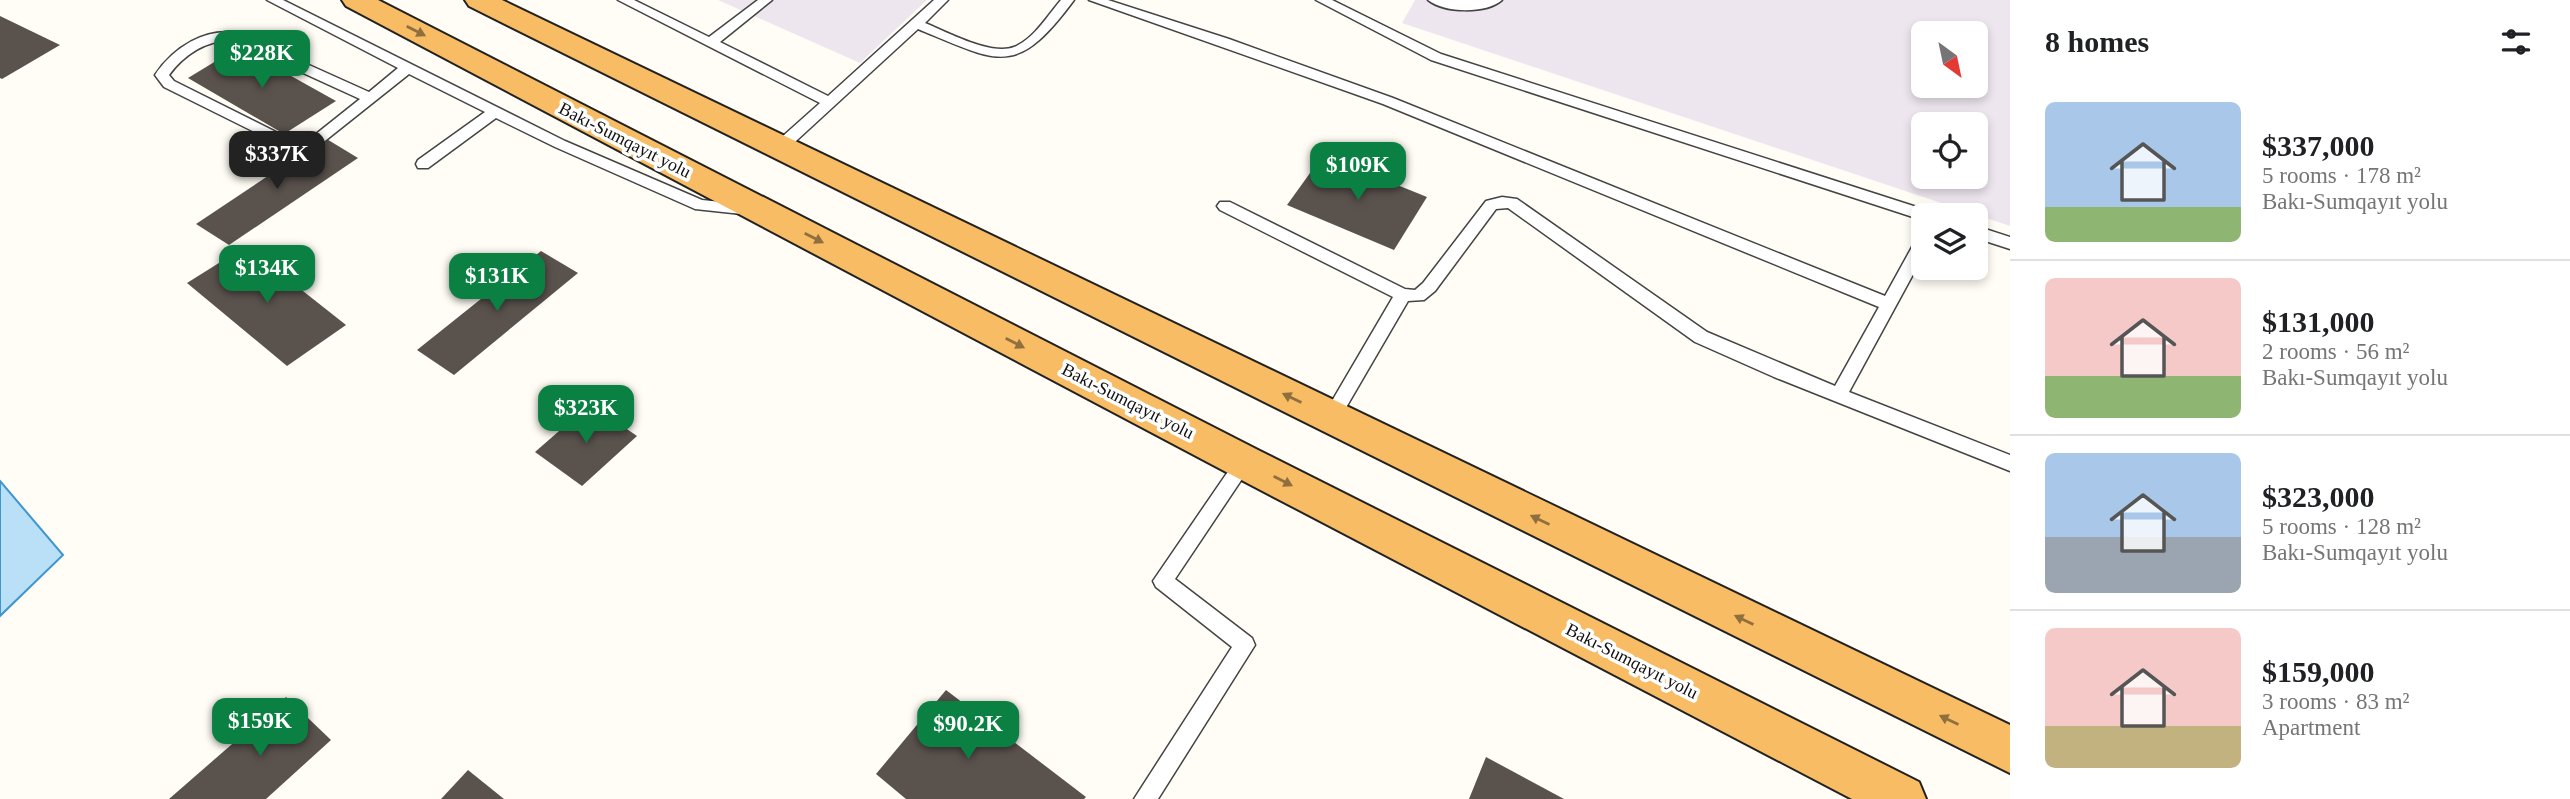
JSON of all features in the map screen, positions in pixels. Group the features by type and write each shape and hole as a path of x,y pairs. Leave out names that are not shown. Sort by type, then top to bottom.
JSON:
{"highway":[{"name":"Bakı-Sumqayıt yolu","path":"356,0 1887,795"},
{"path":"479,0 2010,750"}],"lane":[{"path":"273,0 560,144 700,205 762,212"},
{"path":"624,0 829,102"},
{"path":"643,9 655,0"},
{"path":"710,43 766,0"},
{"path":"779,148 942,0"},
{"path":"916,24 992,52 1014,52 1029,43 1068,0"},
{"path":"1094,0 1224,42 1388,101 1889,304"},
{"path":"1322,0 1436,57 1911,211"},
{"path":"1434,0 1456,6 1483,5 1496,0"},
{"path":"370,98 223,34 205,39 169,64 162,75 169,84 295,147 316,141 409,67"},
{"path":"424,164 495,111"},
{"path":"1226,206 1403,296 1418,296 1429,287 1491,205 1512,203 1701,337 2010,463"},
{"path":"1988,236 2010,243"},
{"path":"1839,395 1911,264"},
{"path":"1331,418 1403,296"},
{"path":"1145,799 1245,645 1163,580 1244,462"}],"shaded area":[{"path":"718,0 927,0 860,63"},
{"path":"1415,0 2010,0 2010,226 1988,219 1988,203 1941,203 1402,23"}],"water":[{"path":"0,481 63,555 0,616"}],"building":[{"path":"0,16 60,45 2,79"},
{"path":"239,47 336,101 284,134 188,78"},
{"path":"325,138 358,158 229,245 196,224"},
{"path":"1323,155 1427,197 1394,250 1287,205"},
{"path":"246,246 346,325 287,366 187,283"},
{"path":"541,251 578,273 454,375 417,350"},
{"path":"590,404 637,436 582,486 535,452"},
{"path":"946,690 1086,797 906,799 876,774"},
{"path":"286,697 331,740 266,799 169,799"},
{"path":"1486,757 1564,799 1469,799"},
{"path":"468,770 504,799 441,799"}]}
